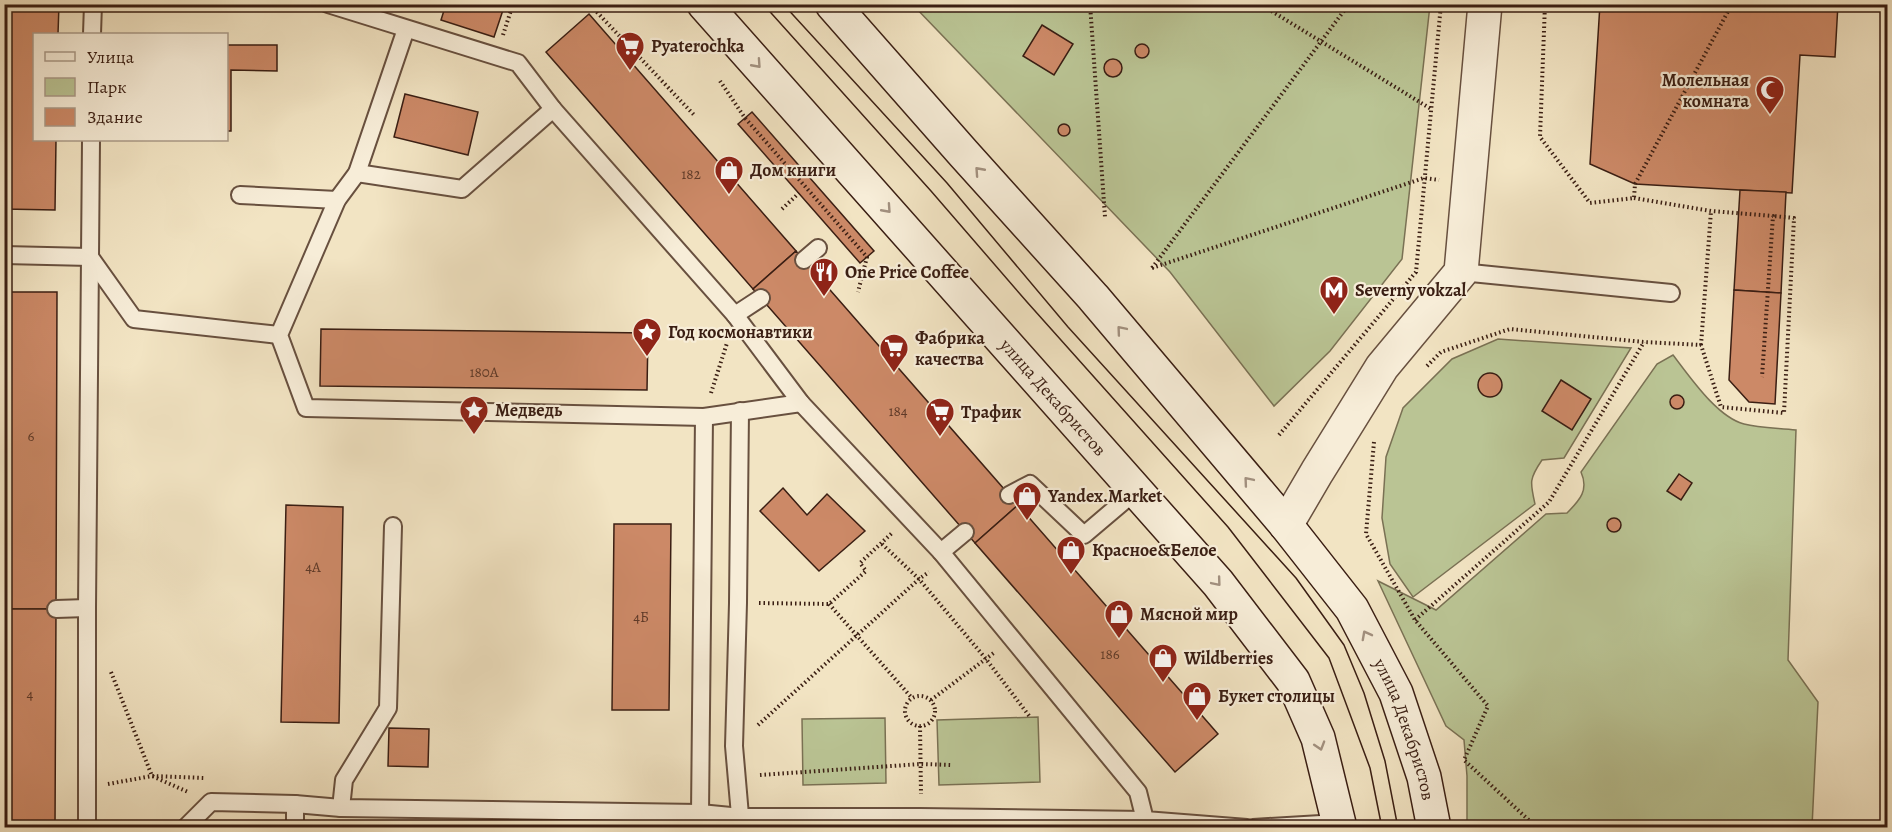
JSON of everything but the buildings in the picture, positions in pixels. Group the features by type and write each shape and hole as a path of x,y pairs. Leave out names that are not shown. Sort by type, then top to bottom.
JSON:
{"main road":[{"name":"улица Декабристов","path":"704,4 1218,583 1293,681 1318,738 1338,826"},
{"name":"улица Декабристов","path":"832,4 963,154 1093,297 1286,525 1352,609 1396,693 1424,777 1434,828"},
{"path":"1286,525 1382,367 1461,272 1485,4"}],"lane":[{"path":"92,33 93,4"},
{"path":"327,4 518,63 553,109 735,315 801,403 944,556 1012,638 1138,792 1145,824"},
{"path":"406,29 357,173 337,200 279,335 306,408 704,417 801,403"},
{"path":"357,173 462,189 553,109"},
{"path":"87,828 91,141"},
{"path":"240,195 337,200"},
{"path":"804,260 818,248"},
{"path":"4,255 90,257"},
{"path":"90,257 134,318 279,335"},
{"path":"1461,272 1671,293"},
{"path":"735,315 761,298"},
{"path":"740,411 734,746 741,822"},
{"path":"700,813 704,417"},
{"path":"1009,495 1030,484 1084,535 1137,490"},
{"path":"341,808 344,780 388,708 393,526"},
{"path":"944,556 965,532"},
{"path":"56,609 87,608"},
{"path":"185,828 211,802 295,804 341,808 700,813 741,822 920,817 1247,828"},
{"path":"295,804 295,828"},
{"path":"1253,828 1338,826"}],"path":[{"path":"496,58 513,4"},
{"path":"586,4 594,9 695,116"},
{"path":"1090,4 1105,217"},
{"path":"1260,4 1431,109"},
{"path":"1349,4 1152,268 1424,178 1470,182"},
{"path":"1279,435 1416,272 1441,4"},
{"path":"1545,4 1540,137 1590,203 1634,198 1711,211 1794,218 1784,413 1721,407 1701,345 1711,211"},
{"path":"1634,198 1635,184 1732,4"},
{"path":"720,81 745,118 867,257 858,292"},
{"path":"782,209 799,193"},
{"path":"1762,377 1773,216"},
{"path":"704,417 735,315"},
{"path":"1426,367 1441,352 1510,329 1701,345"},
{"path":"1415,620 1548,502 1644,342"},
{"path":"1377,434 1373,443 1366,534 1415,620 1488,706 1464,760 1533,824 1534,828"},
{"path":"738,603 829,604 866,571 860,563 908,518"},
{"path":"882,544 919,579 986,659 1030,717"},
{"path":"734,746 944,556"},
{"path":"829,604 912,698"},
{"path":"931,700 1012,638"},
{"path":"111,671 152,776"},
{"path":"922,695 931,700 936,710 933,720 924,726 913,725 906,717 905,707 912,698 922,695"},
{"path":"920,726 920,817"},
{"path":"738,776 921,764 951,765"},
{"path":"87,789 152,776 211,802"}],"green space":[{"path":"913,5 1430,5 1402,259 1330,351 1274,406 1170,272"},
{"path":"1498,339 1631,348 1564,458 1542,460 1538,466 1532,481 1535,504 1413,597 1390,564 1382,518 1386,457 1403,408 1452,359"},
{"path":"1673,355 1714,405 1734,420 1750,425 1796,430 1788,660 1818,702 1812,827 1467,827 1464,740 1446,726 1378,581 1436,610 1546,514 1567,513 1576,504 1584,489 1581,472 1657,364"},
{"path":"1038,717 1040,782 939,785 937,720"},
{"path":"885,718 886,783 803,785 802,719"}],"tram line":[{"path":"763,4 1228,527 1329,658 1370,768 1382,828"},
{"path":"783,4 947,183 1068,327 1296,578 1344,645 1364,693 1385,761 1398,828"}],"place":[{"name":"Pyaterochka","path":"630,72"},
{"name":"Молельная комната","path":"1770,116"},
{"name":"Дом книги","path":"729,196"},
{"name":"One Price Coffee","path":"824,298"},
{"name":"Severny vokzal","path":"1334,316"},
{"name":"Год космонавтики","path":"647,358"},
{"name":"Фабрика качества","path":"894,374"},
{"name":"Медведь","path":"474,436"},
{"name":"Трафик","path":"940,438"},
{"name":"Yandex.Market","path":"1027,522"},
{"name":"Красное&Белое","path":"1071,576"},
{"name":"Мясной мир","path":"1119,640"},
{"name":"Wildberries","path":"1163,684"},
{"name":"Букет столицы","path":"1197,722"}]}
